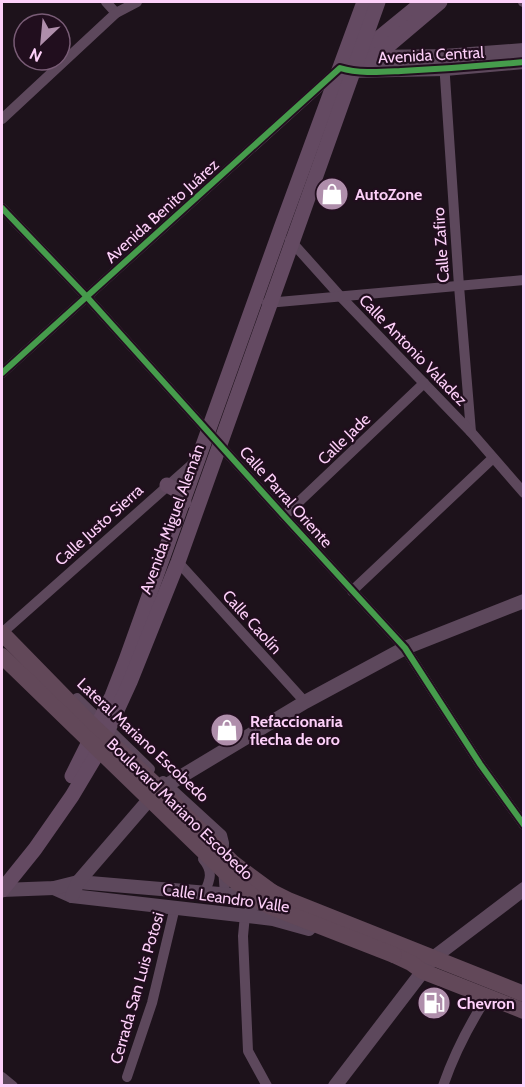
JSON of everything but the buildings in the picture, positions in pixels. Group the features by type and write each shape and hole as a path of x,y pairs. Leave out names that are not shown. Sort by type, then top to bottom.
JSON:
{"main road":[{"name":"Avenida Miguel Alemán","path":"2,890 62,813 104,724 208,430 262,302 291,242 347,70 364,2"},
{"name":"Avenida Miguel Alemán","path":"352,53 378,2"},
{"path":"352,53 423,2"},
{"path":"347,70 375,57 440,2"},
{"name":"Avenida Miguel Alemán","path":"104,724 130,682 178,562 219,442 262,302 281,228 347,70"},
{"path":"166,485 178,491 184,502"},
{"name":"Boulevard Mariano Escobedo","path":"3,630 92,725 233,862 272,892 428,964 487,997 524,1011"},
{"name":"Boulevard Mariano Escobedo","path":"2,656 229,876 256,898 285,913 411,963 428,964 520,989"},
{"name":"Avenida Miguel Alemán","path":"2,874 44,821 92,750"}],"street":[{"path":"105,2 116,13"},
{"path":"2,119 116,13 137,2"},
{"name":"Avenida Central","path":"352,53 444,63 524,50"},
{"name":"Avenida Central","path":"347,70 444,63 524,62"},
{"name":"Calle Zafiro","path":"444,63 471,432"},
{"name":"Avenida Benito Juárez","path":"2,372 347,70"},
{"name":"Calle Parral Oriente","path":"2,208 87,297 405,648 480,764 524,825"},
{"name":"Calle Antonio Valadez","path":"281,228 341,297 471,432 524,493"},
{"path":"262,302 524,280"},
{"name":"Calle Jade","path":"284,516 424,383"},
{"name":"Calle Justo Sierra","path":"3,630 166,485 219,442"},
{"path":"352,591 493,458"},
{"name":"Calle Caolín","path":"178,562 305,702"},
{"path":"72,896 78,882 147,802 167,785 305,702 405,648 524,601"},
{"name":"Lateral Mariano Escobedo","path":"3,630 222,835 225,894"},
{"path":"2,662 206,862 210,868 211,878 204,892"},
{"name":"Calle Leandro Valle","path":"2,890 54,888 78,882 288,900"},
{"name":"Calle Leandro Valle","path":"54,888 72,896 273,919 316,931 392,962 428,964"},
{"path":"335,1086 428,964 524,889"},
{"path":"267,1086 248,1051 244,995 245,915 257,904 288,900"},
{"name":"Cerrada San Luis Potosi","path":"127,1077 152,1003 176,908"},
{"path":"442,1086 473,1019 487,997"},
{"path":"2,1077 13,1086"}],"cycle path":[{"path":"2,373 340,68 378,72 524,62"},
{"path":"2,208 87,297 405,648 480,764 524,825"}],"place":[{"name":"AutoZone","path":"332,194"},
{"name":"Refaccionaria flecha de oro","path":"227,730"},
{"name":"Chevron","path":"434,1003"}]}
